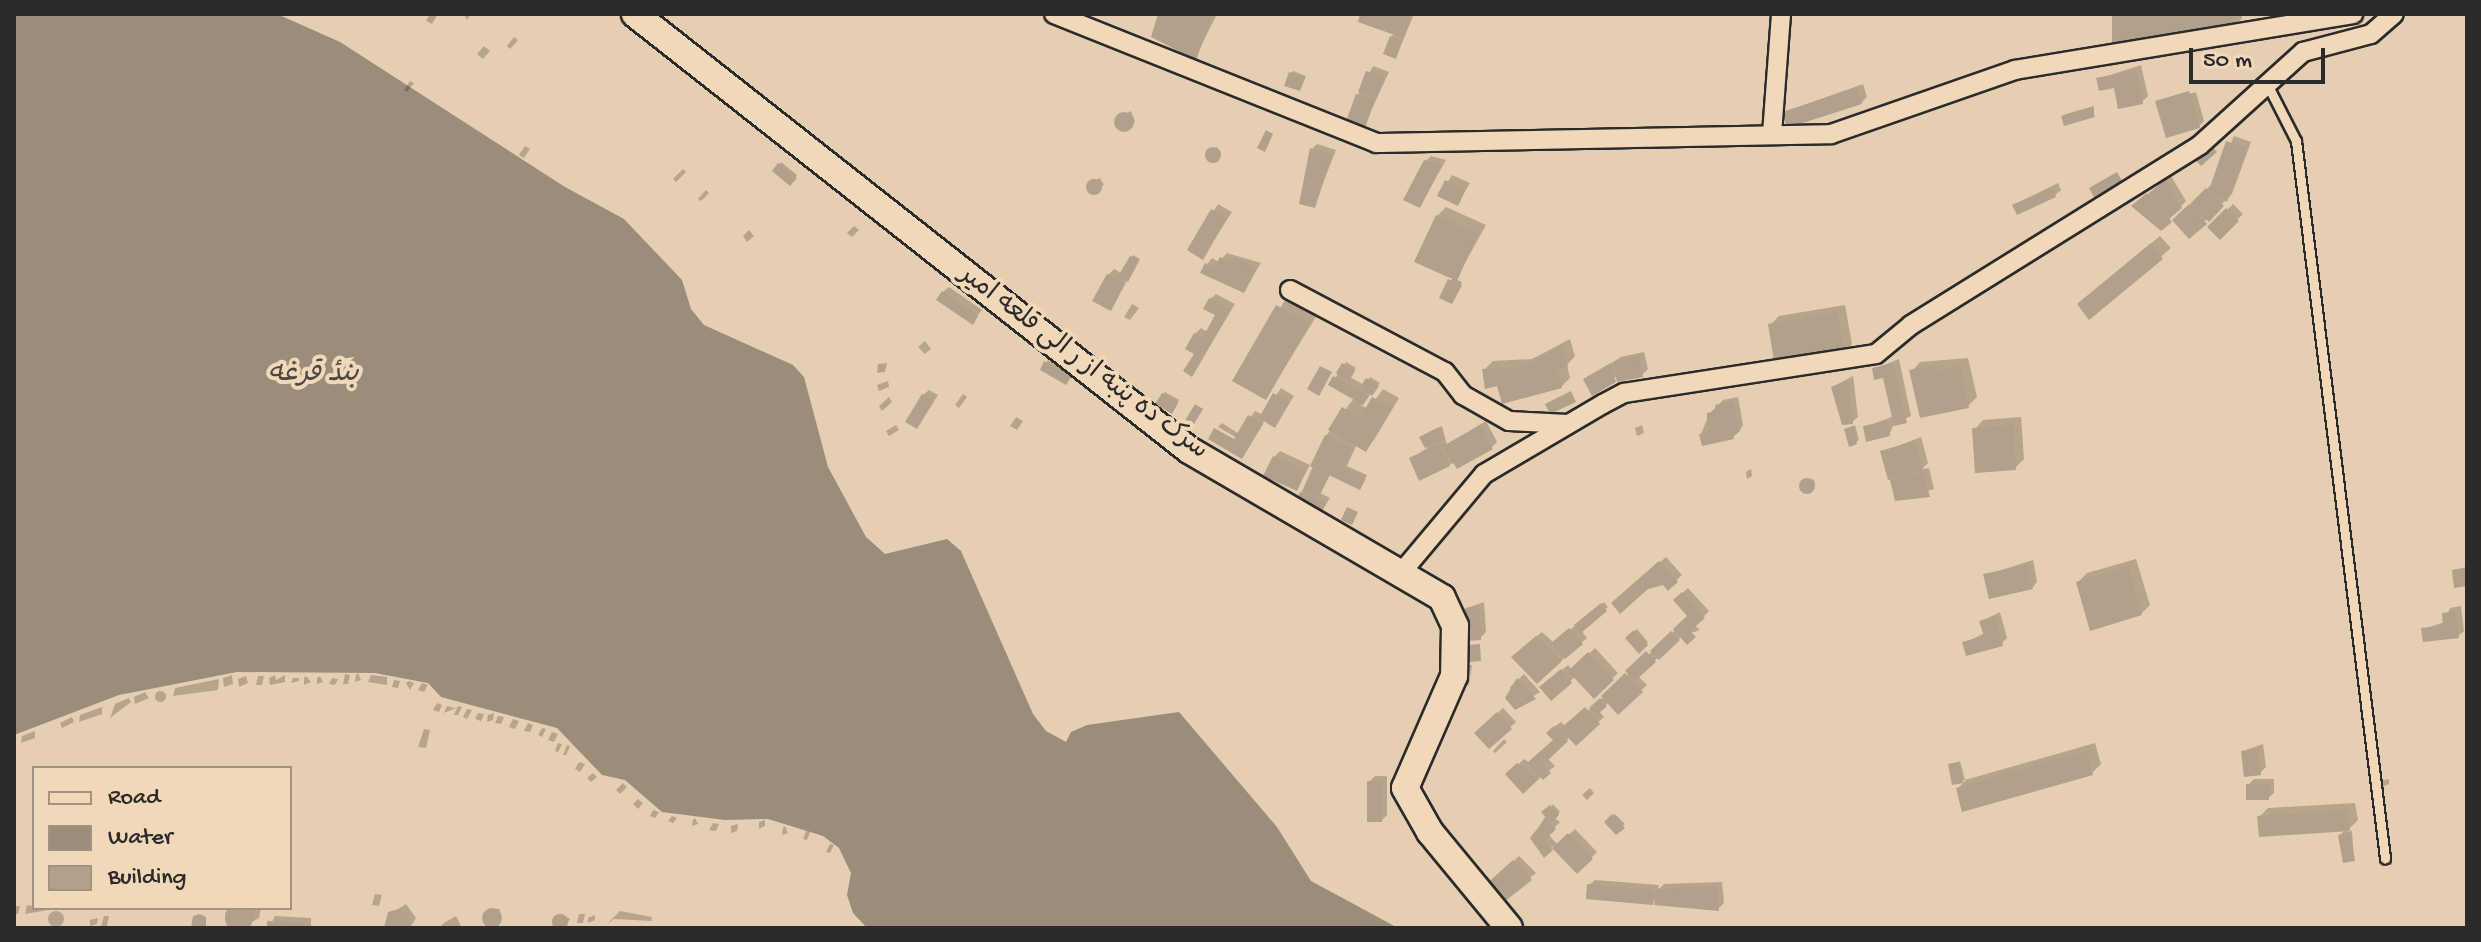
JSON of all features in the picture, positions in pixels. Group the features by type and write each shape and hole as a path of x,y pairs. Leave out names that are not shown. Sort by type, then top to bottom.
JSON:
{"street":[{"name":"سرک ده پنبه از ر الی قلعه امیر","path":"635,14 1189,450 1442,598 1455,626 1454,676 1405,788 1430,832 1509,928"},
{"path":"1054,14 1376,143 1831,134 2015,70 2270,21 2353,14"},
{"path":"1772,134 1781,14"},
{"path":"1401,573 1484,474 1568,424 1624,393 1876,354 1911,325 2200,145 2266,82 2303,52 2371,34 2394,14"},
{"path":"1290,290 1445,372 1463,395 1509,421 1568,424"}],"lane":[{"path":"2266,82 2296,141 2385,858"}],"water":[{"name":"بندٔ قرغه","path":"14,14 277,14 340,42 565,187 624,219 682,280 691,309 704,325 793,365 804,377 828,467 866,537 885,554 947,539 961,551 1033,714 1046,731 1066,742 1071,732 1087,725 1179,712 1277,827 1311,881 1398,928 867,928 853,913 847,895 851,873 839,848 823,836 768,819 725,820 662,812 625,780 602,775 557,728 441,697 428,683 375,673 237,672 119,695 14,735"}],"building":[{"path":"1158,14 1213,14 1196,60 1151,37"},
{"path":"1360,14 1395,14 1410,19 1403,38 1358,22"},
{"path":"2112,14 2191,14 2194,35 2112,45"},
{"path":"2192,14 2232,14 2234,29 2195,35"},
{"path":"1390,36 1402,41 1396,59 1383,54"},
{"path":"2136,70 2143,104 2118,109 2114,88 2099,91 2096,78"},
{"path":"1366,71 1384,77 1377,98 1358,92"},
{"path":"1289,72 1305,78 1300,91 1284,86"},
{"path":"1857,88 1862,104 1787,128 1782,112"},
{"path":"2189,91 2200,128 2166,138 2155,101"},
{"path":"1356,94 1375,100 1364,131 1345,124"},
{"path":"2092,107 2095,117 2064,126 2061,116"},
{"path":"1124,112 1131,115 1134,122 1131,129 1124,132 1117,129 1114,122 1117,115"},
{"path":"1266,130 1273,134 1265,152 1257,148"},
{"path":"2226,141 2247,148 2227,202 2209,190"},
{"path":"2210,144 2217,152 2201,166 2194,158"},
{"path":"1213,147 1221,155 1213,163 1205,155"},
{"path":"1310,148 1332,155 1315,208 1299,204"},
{"path":"1424,160 1442,165 1420,208 1403,200"},
{"path":"778,163 797,178 790,186 772,171"},
{"path":"2117,172 2122,181 2094,197 2089,188"},
{"path":"1091,179 1097,179 1102,187 1100,193 1091,195 1086,190 1086,184"},
{"path":"1445,180 1466,189 1458,206 1437,196"},
{"path":"2165,180 2182,208 2170,218 2149,193"},
{"path":"2052,187 2056,197 2017,215 2012,205"},
{"path":"2206,188 2224,206 2209,222 2190,204"},
{"path":"2147,193 2172,222 2161,231 2131,206"},
{"path":"2189,204 2207,224 2189,239 2172,220"},
{"path":"2226,208 2239,221 2220,240 2207,227"},
{"path":"1211,209 1227,218 1203,260 1187,250"},
{"path":"1436,215 1478,234 1457,281 1414,262"},
{"path":"2151,243 2163,259 2089,320 2077,304"},
{"path":"1130,256 1139,261 1128,282 1118,276"},
{"path":"1220,257 1231,263 1234,257 1257,269 1244,293 1200,273 1205,263 1214,268"},
{"path":"1107,274 1125,284 1111,311 1092,301"},
{"path":"1448,279 1462,285 1452,304 1439,298"},
{"path":"942,291 978,316 973,325 936,300"},
{"path":"1209,298 1231,310 1192,377 1183,371 1194,354 1185,349 1194,333 1203,337 1215,315 1203,309"},
{"path":"1276,305 1310,324 1266,400 1232,381"},
{"path":"1837,312 1844,355 1775,367 1768,324"},
{"path":"1561,346 1568,367 1558,369 1562,388 1502,404 1497,386 1485,389 1482,369 1521,367"},
{"path":"1639,356 1643,377 1617,382 1613,362"},
{"path":"1044,361 1071,377 1066,385 1040,370"},
{"path":"1342,363 1355,371 1349,381 1336,373"},
{"path":"1611,363 1616,382 1592,396 1583,379"},
{"path":"1893,363 1907,423 1894,426 1883,378 1874,380 1872,368"},
{"path":"1934,365 1935,372 1960,366 1969,408 1920,418 1909,370"},
{"path":"1320,366 1332,372 1319,396 1307,389"},
{"path":"1333,376 1369,396 1363,405 1328,385"},
{"path":"1366,378 1379,386 1372,396 1360,387"},
{"path":"1848,380 1853,424 1842,425 1831,387"},
{"path":"1571,391 1576,402 1550,414 1545,404"},
{"path":"1162,393 1178,403 1172,414 1155,404"},
{"path":"1273,393 1290,402 1275,428 1259,418"},
{"path":"922,394 934,401 917,429 905,422"},
{"path":"1372,397 1392,408 1366,452 1328,430 1342,407 1360,418"},
{"path":"1733,401 1739,432 1733,434 1734,439 1702,446 1699,434 1707,432 1707,413 1716,411 1715,405"},
{"path":"1195,404 1203,409 1191,429 1183,424"},
{"path":"1248,415 1263,424 1242,459 1208,439 1214,428 1234,439"},
{"path":"1887,421 1890,436 1866,442 1863,426"},
{"path":"1480,425 1493,449 1457,469 1443,446"},
{"path":"2013,425 2016,470 1975,473 1972,428"},
{"path":"1853,426 1857,444 1849,447 1844,429"},
{"path":"1439,427 1445,439 1425,448 1419,437"},
{"path":"1325,435 1353,448 1344,467 1366,478 1360,490 1310,466"},
{"path":"1915,441 1923,470 1888,480 1880,451"},
{"path":"1439,444 1450,466 1419,481 1409,458"},
{"path":"1273,456 1306,471 1297,491 1263,476"},
{"path":"1313,469 1329,476 1319,497 1303,491"},
{"path":"1923,472 1930,497 1895,501 1890,480"},
{"path":"1807,478 1815,486 1807,494 1799,486"},
{"path":"1300,492 1326,504 1319,518 1294,506"},
{"path":"1347,507 1358,512 1352,525 1341,520"},
{"path":"1659,561 1678,582 1668,591 1663,585 1648,589 1620,614 1611,603"},
{"path":"2027,565 2033,589 1989,599 1983,574"},
{"path":"2128,566 2142,615 2090,631 2076,582"},
{"path":"2464,568 2467,586 2454,588 2452,570"},
{"path":"1682,592 1705,618 1690,631 1696,637 1687,645 1673,629 1687,616 1673,600"},
{"path":"1601,603 1607,611 1581,633 1574,625"},
{"path":"1479,606 1481,640 1467,641 1465,608"},
{"path":"2456,611 2459,638 2423,642 2421,628 2443,626 2442,613"},
{"path":"1995,616 2003,646 1966,656 1962,642 1984,636 1979,621"},
{"path":"1569,628 1583,644 1565,659 1551,643"},
{"path":"1634,630 1648,645 1639,654 1625,638"},
{"path":"1671,631 1680,640 1659,660 1650,651"},
{"path":"1536,636 1562,661 1537,684 1511,657"},
{"path":"1480,644 1481,661 1469,662 1468,645"},
{"path":"1646,651 1656,662 1635,681 1625,671"},
{"path":"1588,652 1614,680 1594,699 1568,671"},
{"path":"1561,669 1572,683 1551,701 1539,687"},
{"path":"1625,673 1643,692 1618,715 1601,696"},
{"path":"1517,678 1536,699 1515,710 1505,698"},
{"path":"1600,698 1607,706 1596,716 1589,708"},
{"path":"1585,707 1600,724 1576,746 1560,729"},
{"path":"1497,712 1512,729 1489,749 1474,733"},
{"path":"1554,726 1568,741 1543,765 1551,773 1543,780 1527,763 1553,740 1546,733"},
{"path":"2258,749 2261,775 2244,777 2241,751"},
{"path":"2086,751 2093,775 1962,812 1956,788"},
{"path":"1958,762 1963,783 1952,785 1948,764"},
{"path":"1517,763 1539,779 1523,794 1505,774"},
{"path":"1367,781 1382,781 1382,822 1367,822"},
{"path":"2246,784 2269,784 2269,800 2246,800"},
{"path":"1550,805 1559,815 1551,823 1541,812"},
{"path":"2346,811 2350,831 2259,837 2257,816"},
{"path":"1612,814 1625,828 1616,835 1604,822"},
{"path":"1545,819 1556,829 1544,841 1553,850 1544,858 1530,838"},
{"path":"1568,833 1593,859 1577,874 1552,848"},
{"path":"2350,833 2355,861 2343,863 2338,835"},
{"path":"1513,860 1532,880 1500,905 1483,887"},
{"path":"1587,884 1654,890 1653,905 1586,899"},
{"path":"1717,886 1719,911 1654,905 1656,889"},
{"path":"492,908 499,911 502,918 499,925 492,928 485,925 482,918 485,911"},
{"path":"399,909 408,915 410,928 384,928 388,912"},
{"path":"228,910 250,910 252,923 244,931 234,931 226,923"},
{"path":"200,914 206,917 206,928 191,928 193,916"},
{"path":"560,914 566,916 566,928 560,930 554,928 552,922 554,916"},
{"path":"267,921 306,923 306,928 267,928"}]}
